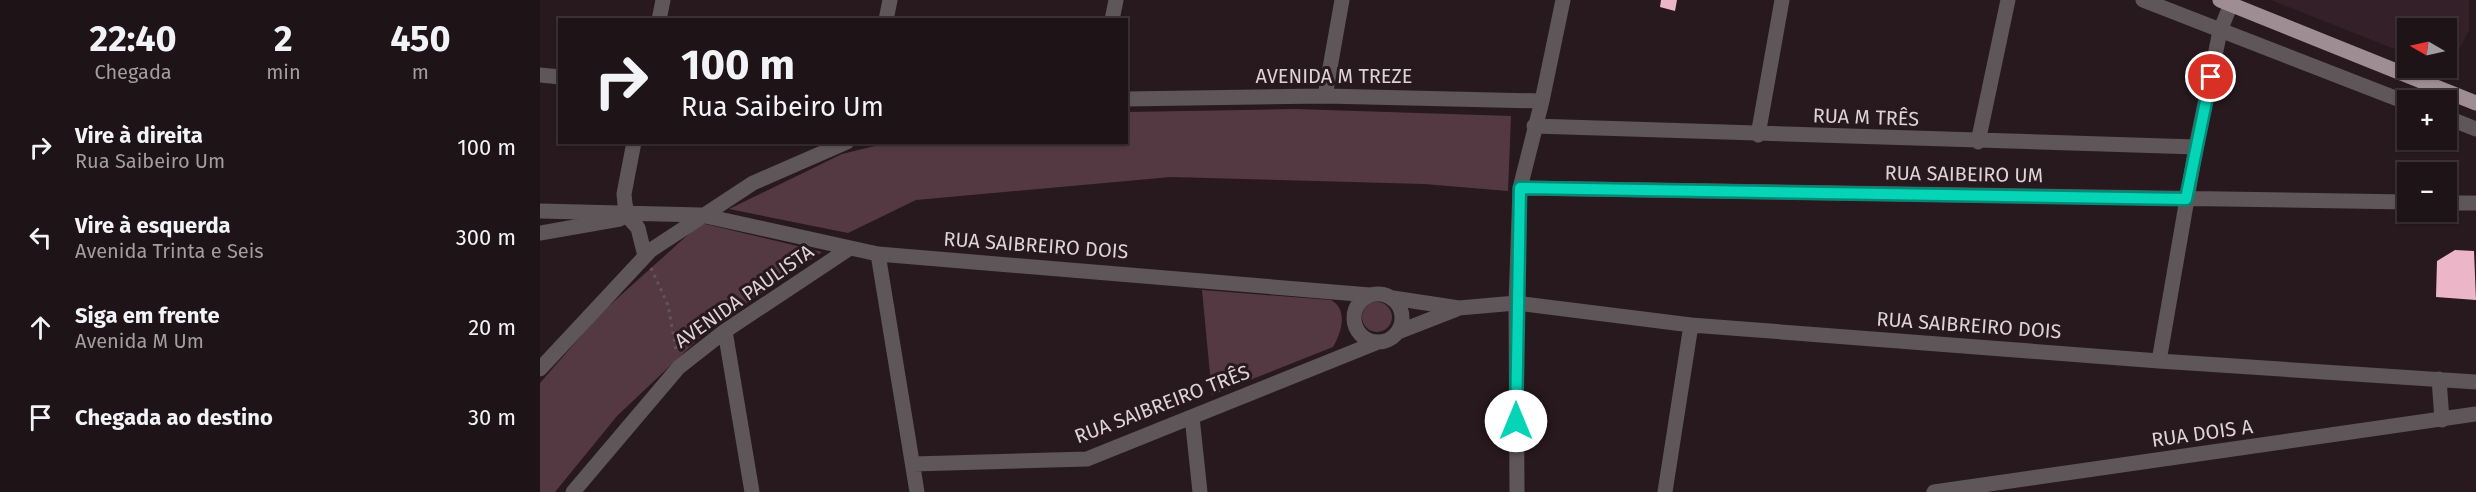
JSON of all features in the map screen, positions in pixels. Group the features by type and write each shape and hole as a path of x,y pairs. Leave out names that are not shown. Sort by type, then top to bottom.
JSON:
{"main road":[{"path":"2225,2 2473,97"}],"street":[{"path":"659,18 663,0"},
{"path":"886,18 890,0"},
{"path":"1112,18 1116,0"},
{"path":"1325,96 1342,0"},
{"path":"1517,492 1516,303 1520,188 1542,100 1563,0"},
{"path":"1758,135 1782,0"},
{"path":"1978,142 2008,0"},
{"path":"2143,0 2397,98"},
{"path":"2159,361 2186,199 2225,2"},
{"path":"540,75 558,76"},
{"name":"AVENIDA M TREZE","path":"1128,99 1325,96 1542,100"},
{"path":"2457,121 2476,129"},
{"name":"RUA M TRÊS","path":"1534,126 1978,142 2196,147"},
{"path":"634,144 624,194 628,215 638,228 645,256"},
{"path":"540,369 645,256 701,215 753,183 842,144"},
{"name":"RUA SAIBEIRO UM","path":"1520,188 2397,202"},
{"path":"2457,203 2476,203"},
{"path":"540,212 628,215"},
{"path":"540,233 628,215"},
{"name":"RUA SAIBREIRO DOIS","path":"628,215 701,215 878,254 1370,295"},
{"name":"AVENIDA PAULISTA","path":"573,492 584,485 679,367 725,331 850,248"},
{"path":"878,254 917,492"},
{"path":"1370,295 1386,295 1393,298 1403,317 1398,332 1386,341 1378,342 1362,336 1357,329 1355,313 1363,299 1370,295"},
{"name":"RUA SAIBREIRO DOIS","path":"1393,298 1459,308 1516,303 1691,325 2159,361 2476,382"},
{"name":"RUA SAIBREIRO DOIS","path":"1398,332 1459,308"},
{"path":"1665,492 1691,325"},
{"path":"725,331 752,492"},
{"name":"RUA SAIBREIRO TRÊS","path":"1347,354 1362,336"},
{"name":"RUA SAIBREIRO TRÊS","path":"913,464 1081,460 1378,342"},
{"path":"2439,379 2442,420"},
{"name":"RUA DOIS A","path":"1934,492 2476,414"},
{"path":"1192,417 1200,492"}],"path":[{"path":"645,256 669,305 679,367"}],"shaded area":[{"path":"2271,0 2469,0 2469,30 2457,55 2457,18 2397,18 2397,50"},
{"path":"1295,109 1511,116 1508,191 1424,184 1171,177 916,200 848,233 729,209 842,154 883,144 1128,144 1128,112"},
{"path":"701,223 822,252 709,329 617,416 555,492 540,492 540,383 600,314"},
{"path":"1202,290 1331,300 1340,310 1341,329 1333,347 1212,395"},
{"path":"1377,302 1388,306 1392,317 1388,328 1377,332 1366,328 1362,317 1366,306"}],"building":[{"path":"1661,0 1677,0 1675,11 1660,7"},
{"path":"2455,250 2474,251 2476,300 2436,297 2437,261"}],"route":[{"path":"1516,421 1516,303 1520,188 2186,199 2211,77"}]}
